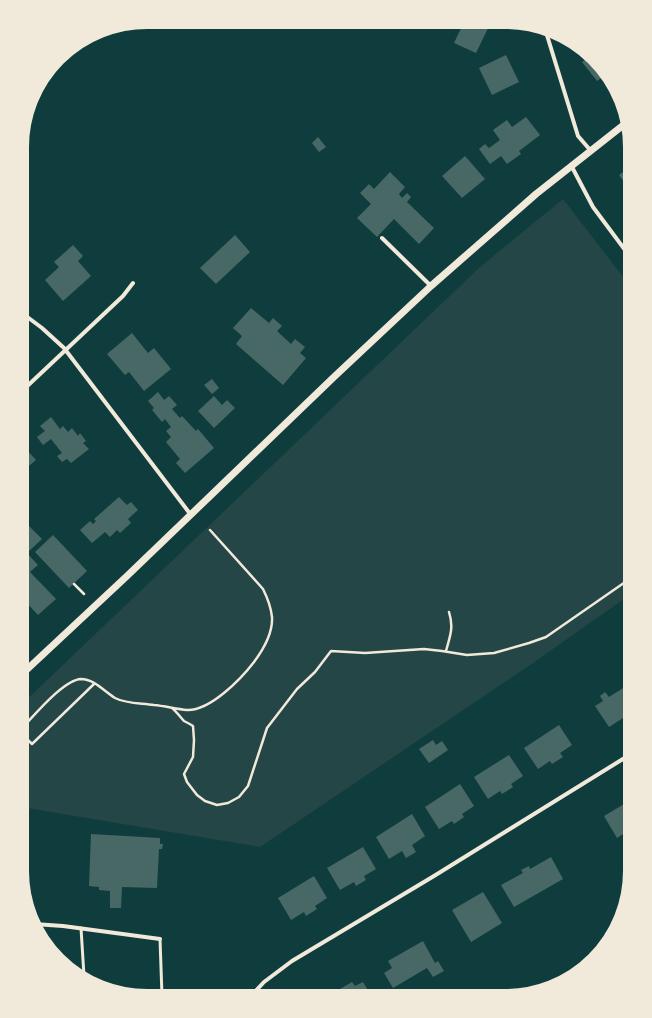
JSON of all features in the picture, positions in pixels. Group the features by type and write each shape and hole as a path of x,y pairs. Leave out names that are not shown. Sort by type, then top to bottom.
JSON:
{"street":[{"path":"547,36 578,136 591,151"},
{"path":"28,668 431,286 536,194 622,126"},
{"path":"572,167 593,207 624,249"},
{"path":"382,238 431,286"},
{"path":"28,385 123,296 133,283"},
{"path":"28,318 42,328 65,350 191,515"},
{"path":"257,990 264,982 292,961 434,876 624,758"},
{"path":"41,924 81,928 160,939"}],"lane":[{"path":"81,928 84,971"},
{"path":"160,939 162,990"}],"path":[{"path":"28,722 54,695 72,681 82,679 94,684 116,699 130,703 188,710 199,709 216,700 249,669 260,654 269,635 272,618 268,599 263,588 210,530"},
{"path":"172,708 181,716 183,720 194,726 193,757 184,774 187,782 196,796 205,801 217,805 228,803 239,797 248,786 266,728 296,689 315,672 331,650 365,653 424,649 446,651 467,656 494,653 546,637 624,583"},
{"path":"74,584 84,594"},
{"path":"446,651 452,623 449,612"},
{"path":"28,740 32,744 94,684"}],"shaded area":[{"path":"563,199 624,278 624,599 533,663 260,847 28,808 28,698 480,267"}],"building":[{"path":"461,28 488,28 476,53 454,43"},
{"path":"506,55 519,82 492,95 479,68"},
{"path":"585,60 589,63 601,78 597,81 582,62"},
{"path":"526,117 540,135 519,151 521,154 507,164 501,156 490,164 479,149 485,144 489,148 500,140 493,130 507,120 512,127"},
{"path":"318,137 326,147 319,152 312,143"},
{"path":"465,156 485,179 462,198 442,176"},
{"path":"624,171 624,182 619,175"},
{"path":"390,172 405,187 399,194 402,198 407,193 411,197 407,202 434,228 419,244 394,219 377,237 357,218 371,204 360,193 369,184 374,189"},
{"path":"235,235 250,252 216,284 200,268"},
{"path":"73,245 83,256 78,261 91,276 63,301 45,280 59,267 54,262"},
{"path":"251,308 269,323 273,318 282,326 277,331 291,344 295,339 305,347 300,353 306,358 283,385 236,344 242,336 233,328"},
{"path":"132,333 148,353 154,348 171,369 144,391 129,372 125,375 107,354"},
{"path":"212,379 219,388 212,394 204,385"},
{"path":"158,392 164,400 169,396 177,405 172,409 180,418 182,416 196,431 198,429 214,448 185,473 176,463 180,459 166,442 171,437 166,431 171,427 165,419 162,422 152,410 154,408 148,401"},
{"path":"214,396 222,405 227,400 235,408 214,428 198,411"},
{"path":"51,417 60,429 63,426 68,432 72,428 78,436 80,433 86,441 83,443 89,449 71,463 67,459 62,462 57,456 62,453 51,439 43,445 37,437 45,431 40,426"},
{"path":"28,451 36,460 28,467"},
{"path":"119,497 127,505 131,502 138,510 128,519 131,523 120,533 117,530 110,537 105,532 92,543 80,530 90,521 93,524 96,521 94,519"},
{"path":"28,525 42,539 28,552"},
{"path":"53,535 87,571 69,588 35,552"},
{"path":"28,554 38,565 30,572 56,599 38,615 28,604"},
{"path":"624,688 624,717 609,727 595,706 603,701 600,696 605,692 609,697"},
{"path":"559,725 572,745 560,753 563,757 552,764 550,761 538,769 524,748"},
{"path":"433,740 436,745 442,741 448,750 429,763 419,749"},
{"path":"509,755 523,776 511,784 513,787 502,794 500,791 488,799 474,777"},
{"path":"460,784 474,806 462,814 464,817 454,824 452,821 439,829 425,807"},
{"path":"624,804 624,834 617,838 604,816"},
{"path":"412,814 425,836 412,845 416,852 406,858 402,851 389,859 376,837"},
{"path":"91,834 160,838 160,844 163,844 162,849 159,849 157,888 122,887 121,908 110,908 110,891 99,890 99,887 89,886"},
{"path":"363,847 376,869 364,876 366,880 356,886 354,882 340,890 327,868"},
{"path":"551,857 563,879 514,907 501,885 523,873 521,870 529,866 530,869"},
{"path":"314,876 327,898 315,906 317,909 306,916 304,912 291,920 278,898"},
{"path":"483,892 502,923 471,942 452,910"},
{"path":"423,941 435,963 438,961 444,971 433,977 427,968 393,988 384,973 392,968 388,961"},
{"path":"352,982 355,986 363,982 368,990 338,990"}]}
